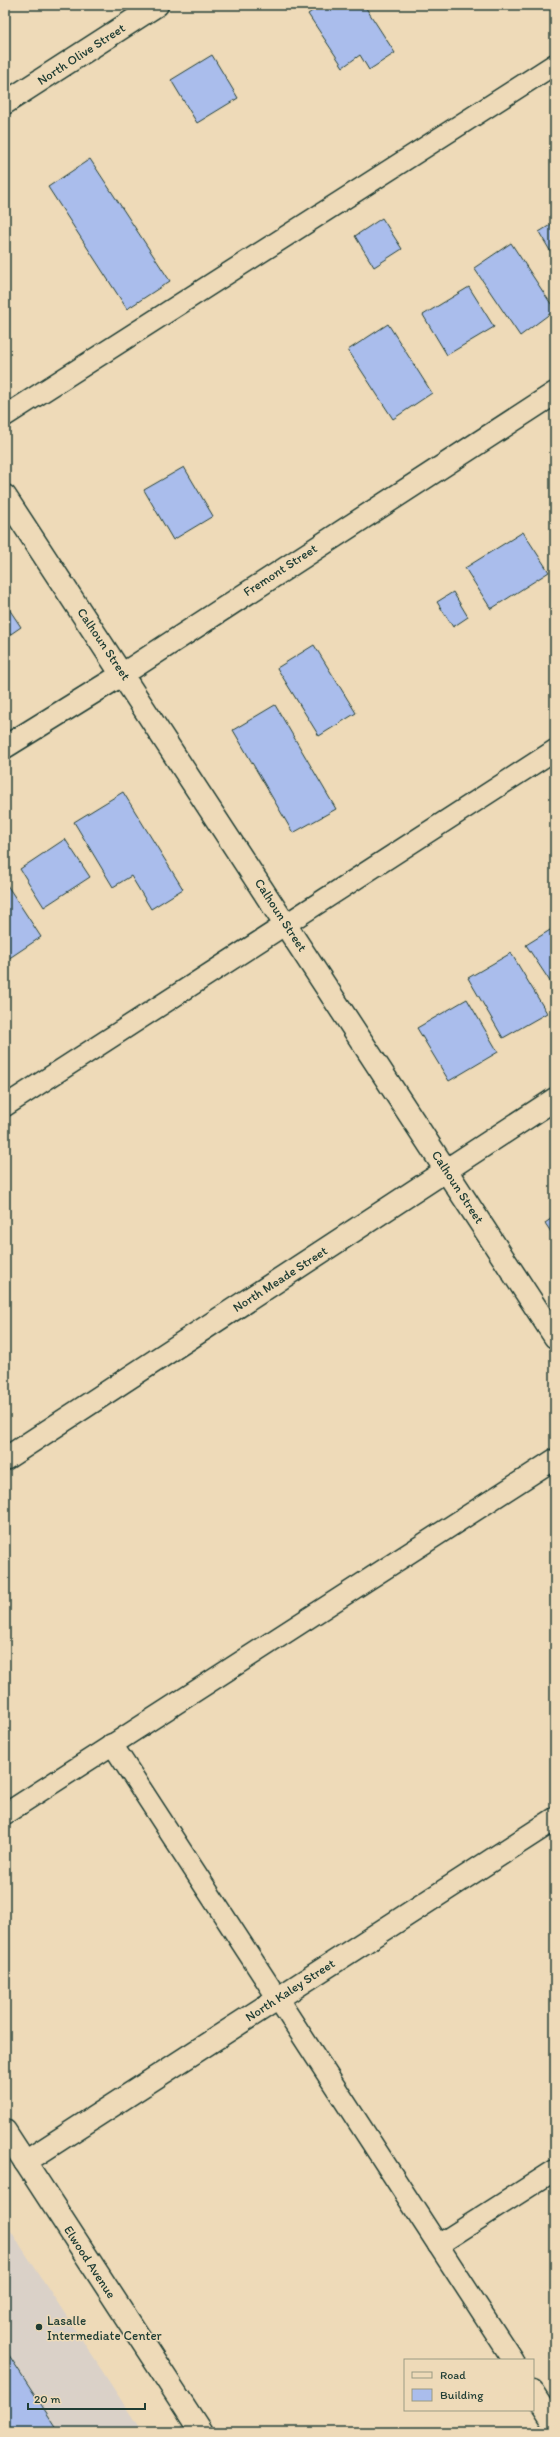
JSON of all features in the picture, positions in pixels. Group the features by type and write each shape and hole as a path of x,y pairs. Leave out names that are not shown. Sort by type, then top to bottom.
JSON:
{"street":[{"name":"North Olive Street","path":"5,103 157,5"},
{"name":"Fremont Street","path":"5,747 123,674 555,393"},
{"name":"Calhoun Street","path":"5,496 287,923 555,1337"},
{"name":"North Meade Street","path":"5,1459 555,1099"},
{"name":"North Kaley Street","path":"25,2162 555,1819"},
{"name":"Elwood Avenue","path":"5,2131 201,2432"}],"lane":[{"path":"5,416 555,64"},
{"path":"5,1106 555,750"},
{"path":"5,1814 555,1459"},
{"path":"112,1744 512,2359"},
{"path":"438,2246 555,2170"},
{"path":"534,2393 555,2425"}],"shaded area":[{"name":"Lasalle Intermediate Center","path":"5,2222 142,2432 5,2432"}],"building":[{"path":"321,5 364,5 395,53 369,70 360,55 343,67 308,14"},
{"path":"212,55 238,98 197,123 171,80"},
{"path":"90,159 170,281 127,309 48,187"},
{"path":"382,218 402,249 374,267 355,236"},
{"path":"555,222 555,259 539,232"},
{"path":"511,243 555,310 520,336 474,268"},
{"path":"469,287 494,327 447,355 423,315"},
{"path":"388,324 432,393 393,419 348,350"},
{"path":"184,467 213,516 173,540 144,490"},
{"path":"523,532 549,572 491,609 465,568"},
{"path":"453,592 468,617 453,627 437,602"},
{"path":"5,603 21,627 5,638"},
{"path":"314,645 356,713 319,736 277,668"},
{"path":"275,705 336,809 293,833 233,730"},
{"path":"123,792 183,889 151,909 131,876 113,887 74,822"},
{"path":"65,839 90,877 44,907 20,869"},
{"path":"5,882 41,937 5,961"},
{"path":"555,927 555,989 526,945"},
{"path":"511,953 547,1013 503,1038 468,978"},
{"path":"467,999 498,1052 449,1081 417,1028"},
{"path":"555,1216 555,1238 545,1223"},
{"path":"5,2349 59,2432 5,2432"}],"place":[{"name":"Lasalle Intermediate Center","path":"39,2327"}]}
